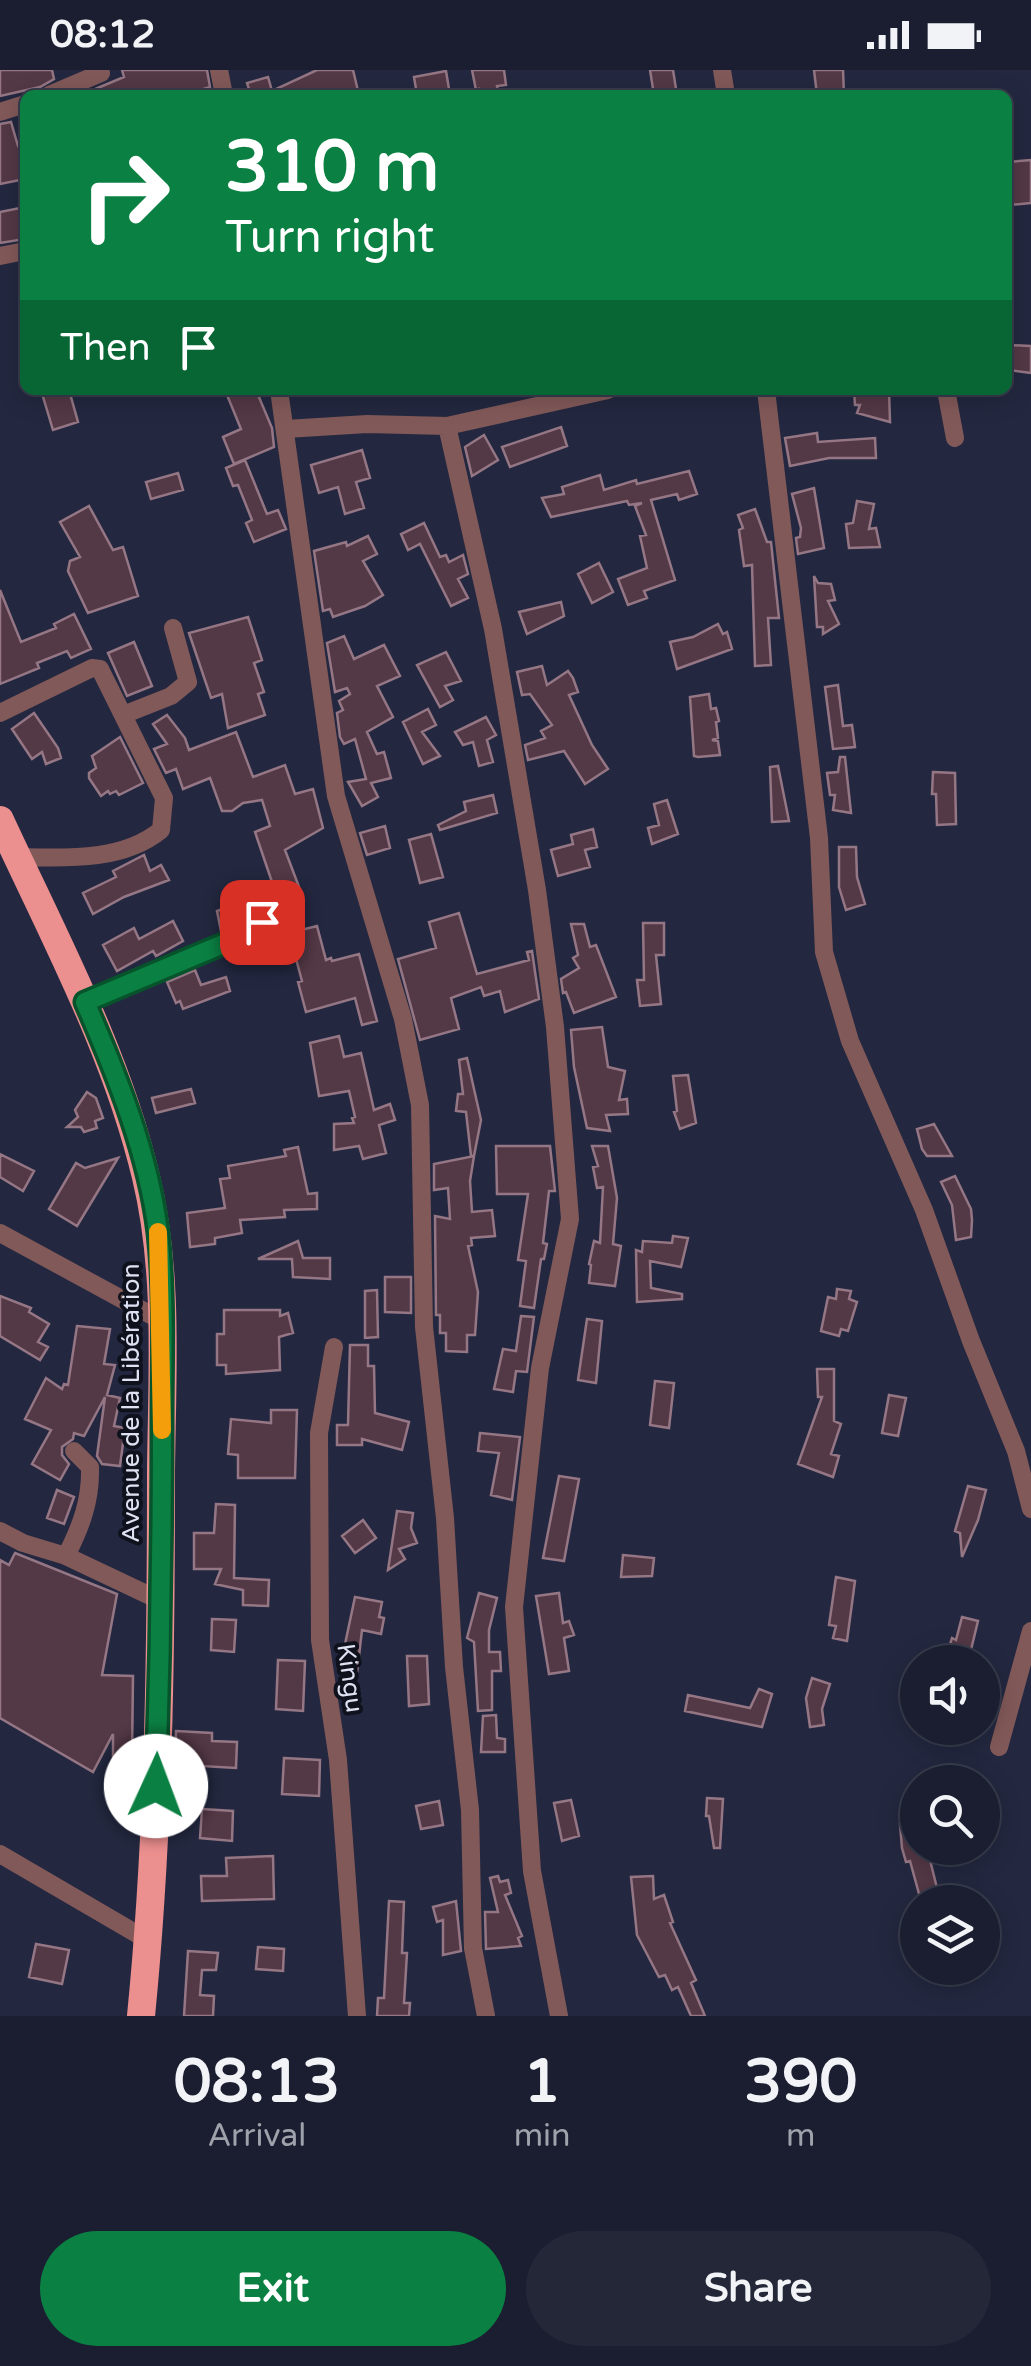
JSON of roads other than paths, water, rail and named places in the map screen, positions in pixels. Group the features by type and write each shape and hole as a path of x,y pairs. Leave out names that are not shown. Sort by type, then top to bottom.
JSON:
{"highway":[{"name":"Avenue de la Libération","path":"0,820 116,1071 158,1232 162,1321 161,1601 148,1941 141,2016"}],"street":[{"path":"61,90 101,73 100,70"},
{"path":"280,395 336,796 404,1019 420,1105 424,1327 470,1810 473,1948 486,2016"},
{"path":"286,429 367,424 447,426 586,395"},
{"path":"767,395 819,838 824,952 850,1041 924,1210 1016,1451 1031,1509"},
{"path":"947,395 955,438"},
{"path":"447,426 494,630 537,890 556,1027 570,1219 540,1368 514,1607 532,1871 558,2016"},
{"path":"123,715 170,696 188,682 173,628"},
{"path":"0,712 92,668 100,669 164,798 160,830 147,842 80,858 17,857"},
{"path":"85,1002 254,931 262,922 261,894"},
{"path":"0,1232 162,1321"},
{"name":"Kingu","path":"334,1348 319,1434 320,1640 338,1760 357,2016"},
{"path":"66,1556 88,1504 90,1480 90,1467 74,1451"},
{"path":"0,1532 66,1556 161,1601"},
{"path":"999,1747 1031,1630"},
{"path":"0,1854 148,1941"}]}
